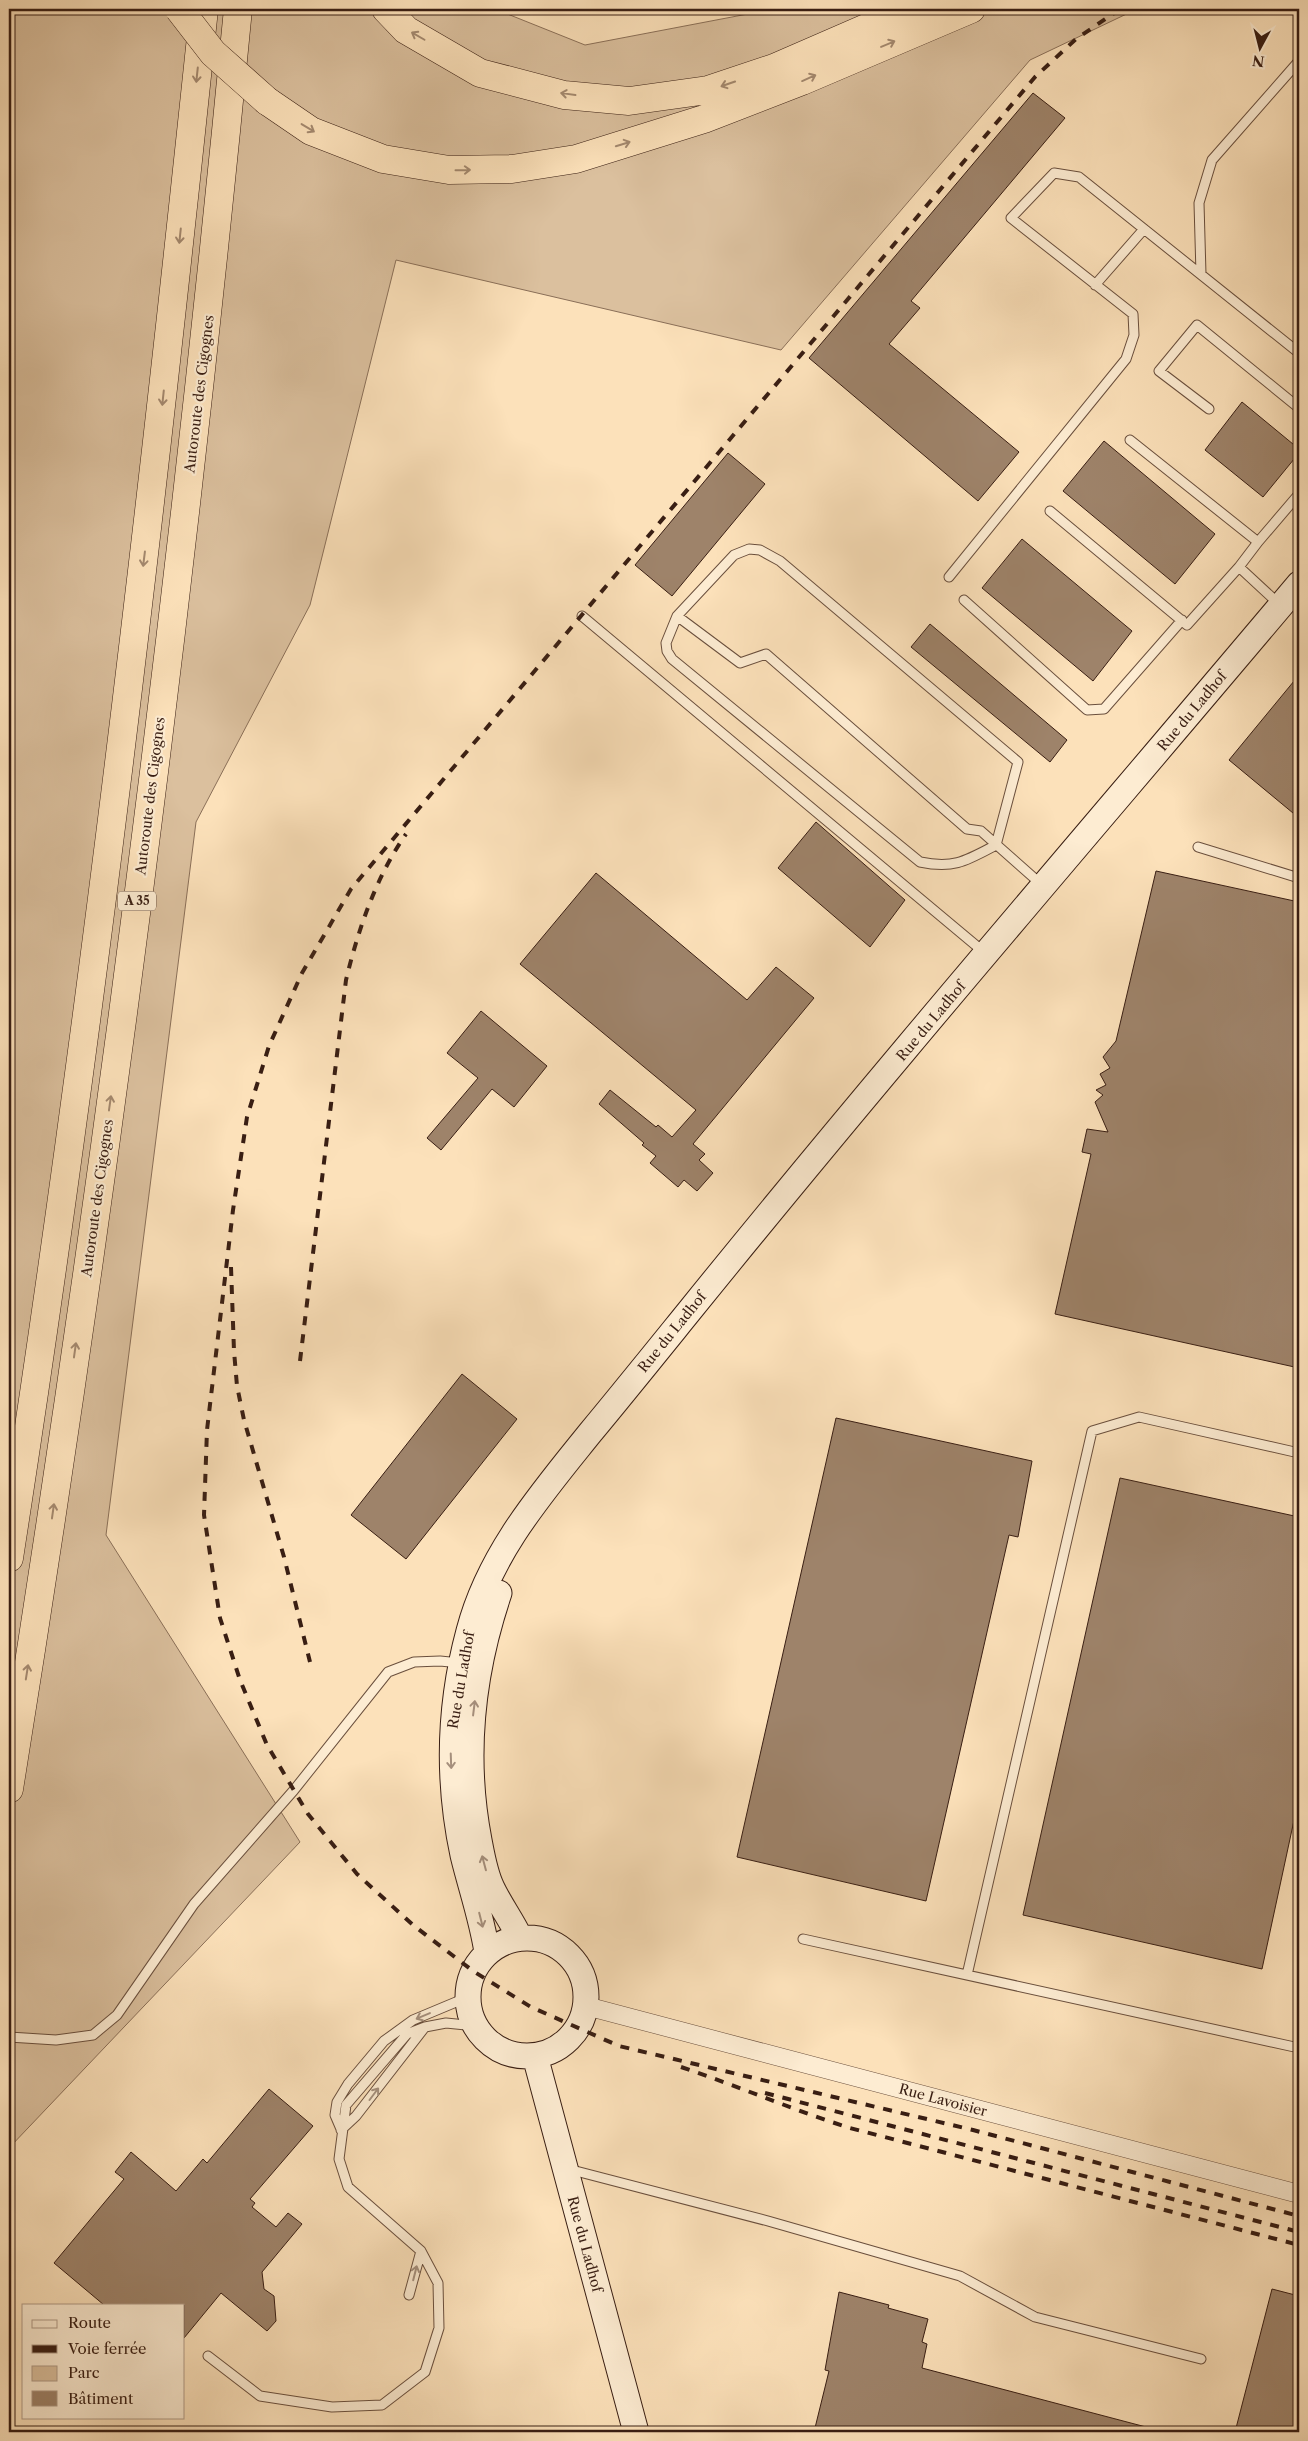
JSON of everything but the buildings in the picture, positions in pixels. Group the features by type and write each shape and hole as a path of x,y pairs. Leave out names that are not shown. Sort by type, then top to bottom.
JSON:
{"highway":[{"path":"179,9 213,53 267,101 311,131 382,159 449,170 512,169 576,159 704,119 774,80 840,51 971,9"},
{"name":"A 35","path":"9,1558 85,1026 116,787 174,299 204,9"},
{"name":"Autoroute des Cigognes","path":"9,1789 51,1524 146,834 210,309 238,9"},
{"path":"386,9 406,30 480,73 564,95 629,101 774,80"},
{"path":"840,51 910,9"}],"main road":[{"name":"Rue du Ladhof","path":"487,1952 483,1926 464,1855 455,1809 451,1759 452,1715 461,1663 470,1626 493,1565 536,1500 738,1252 1299,584"},
{"name":"Rue du Ladhof","path":"520,1938 492,1889 483,1860 473,1809 471,1728 479,1662 507,1570 538,1508 567,1462"},
{"path":"520,1938 543,1940 565,1952 583,1976 586,2006 578,2029 562,2045 535,2056 508,2054 484,2039 470,2015 467,1989 473,1971 487,1952 503,1942 520,1938"},
{"name":"Rue du Ladhof","path":"535,2056 636,2432"}],"street":[{"name":"Rue Lavoisier","path":"586,2006 1299,2194"}],"lane":[{"path":"1200,274 1199,203 1212,160 1299,61"},
{"path":"949,577 1126,359 1134,336 1133,314 1011,218 1054,174 1079,177 1299,353"},
{"path":"1096,285 1144,229"},
{"path":"1210,409 1159,371 1197,326 1299,408"},
{"path":"1130,440 1258,542"},
{"path":"1050,511 1187,625 1239,567 1299,494"},
{"path":"749,549 760,550 780,561 1018,762 996,845 962,863 941,866 920,862 672,659 667,652 666,643 677,616 734,555 749,549"},
{"path":"1239,567 1281,605"},
{"path":"964,600 1087,710 1104,710 1182,620"},
{"path":"582,616 987,954"},
{"path":"677,616 740,663 766,654 967,830 981,831 1044,887"},
{"path":"1198,847 1299,878"},
{"path":"967,1975 1092,1431 1139,1417 1299,1453"},
{"path":"9,2038 56,2040 93,2035 117,2014 194,1904 294,1790 388,1672 414,1662 440,1661 461,1663"},
{"path":"803,1939 1299,2048"},
{"path":"341,2130 335,2115 337,2102 348,2084 384,2041 413,2020 468,1997"},
{"path":"208,2356 260,2396 332,2406 382,2405 425,2372 438,2328 438,2283 420,2250 348,2187 339,2159 341,2130 346,2105 407,2034 425,2027 446,2023 476,2026"},
{"path":"341,2130 356,2116 425,2027"},
{"path":"565,2169 768,2221 960,2276 1035,2316 1201,2359"},
{"path":"410,2295 420,2250"}],"green space":[{"path":"9,9 495,9 585,45 774,9 1137,9 1030,60 781,350 396,260 310,605 196,822 106,1535 300,1842 9,2148"}],"railway":[{"path":"1120,9 1076,39 1035,77 351,889 302,973 269,1046 247,1117 233,1210 207,1430 204,1515 220,1618 240,1680 267,1745 308,1814 357,1874 413,1925 473,1971 531,2007 619,2046 973,2130 1299,2216"},
{"path":"300,1361 346,980 369,904 386,868 406,834"},
{"path":"231,1267 237,1386 244,1420 284,1557 310,1662"},
{"path":"681,2067 850,2128 1299,2245"},
{"path":"765,2093 1299,2232"}]}
